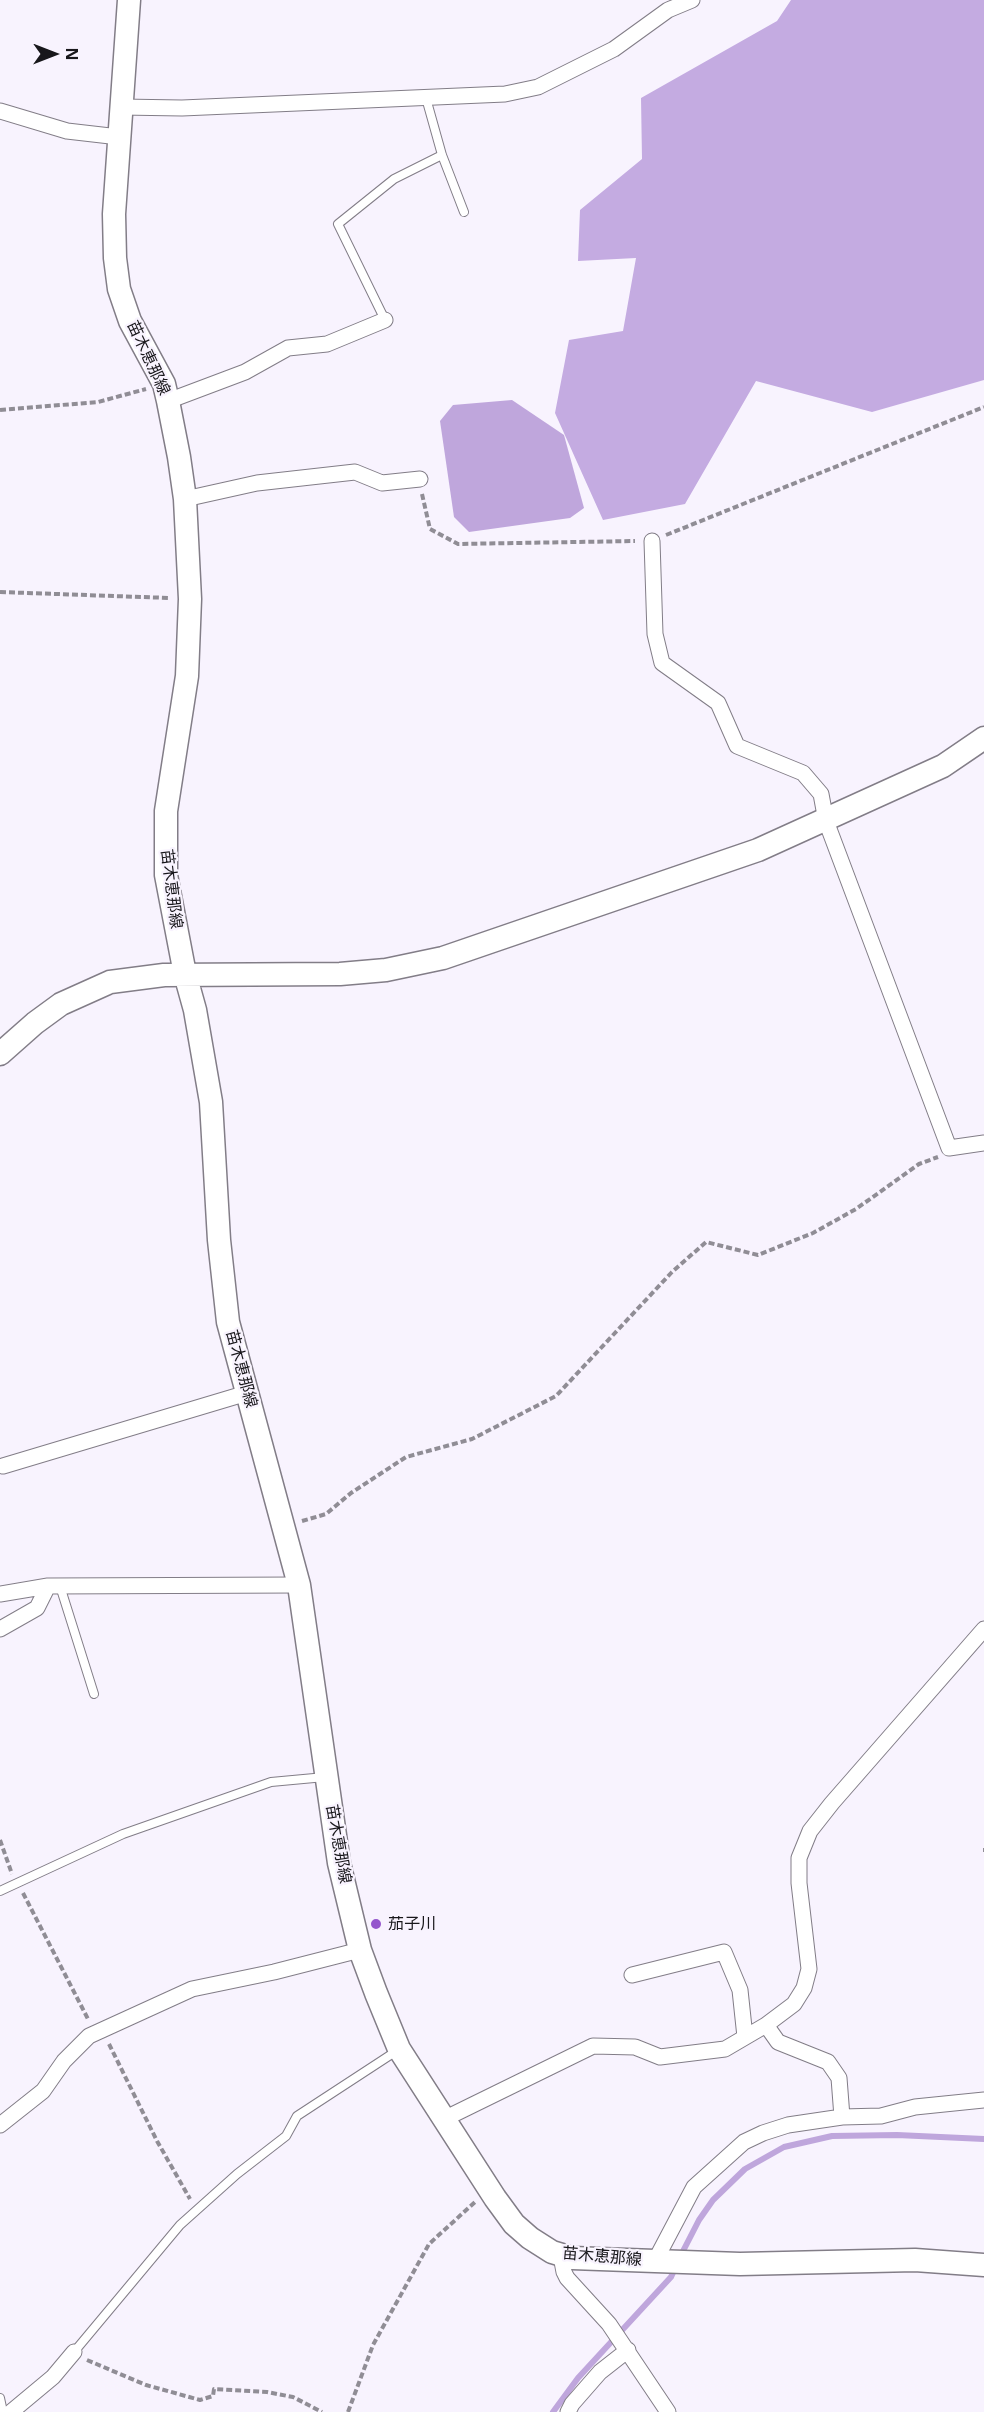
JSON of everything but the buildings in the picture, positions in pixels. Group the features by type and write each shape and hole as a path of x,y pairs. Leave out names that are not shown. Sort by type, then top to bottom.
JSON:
{"main road":[{"name":"苗木恵那線","path":"129,0 114,214 115,258 119,289 130,321 166,393 185,499 190,599 187,676 165,828 166,875 185,974 195,1010 211,1102 219,1240 228,1322 299,1585 339,1863 360,1950 375,1993 399,2049 489,2190 514,2224 530,2238 561,2256 740,2264 915,2260 984,2265"},
{"path":"0,1054 61,1004 110,982 185,974 340,974 386,970 442,958 758,850 943,766 984,738"}],"street":[{"path":"121,107 182,108 505,94 538,87 614,49 668,10 692,0"},
{"path":"0,111 67,131 119,137"},
{"path":"166,393 245,372 288,348 327,344 385,320"},
{"path":"185,499 257,483 355,472 382,483 420,479"},
{"path":"652,541 655,634 662,663 718,703 737,746 803,773 821,794 826,821 949,1148 984,1143"},
{"path":"3,1466 247,1393"},
{"path":"0,1594 54,1587 299,1585"},
{"path":"0,1629 37,1608 54,1587"},
{"path":"444,2119 593,2046 635,2047 660,2057 725,2049 766,2025 794,2004 804,1988 809,1969 799,1883 799,1858 810,1831 984,1629"},
{"path":"0,2125 43,2091 64,2061 89,2036 99,2031 192,1989 274,1972 360,1950"},
{"path":"632,1975 724,1952 740,1990 746,2037"},
{"path":"766,2025 778,2042 828,2062 839,2078 842,2117"},
{"path":"661,2262 694,2187 744,2142 788,2125 842,2117 880,2116 915,2107 984,2100"},
{"path":"561,2256 567,2278 609,2324 668,2412"},
{"path":"568,2412 572,2404 600,2372 626,2347"},
{"path":"11,2412 53,2377 74,2352"}],"lane":[{"path":"426,98 442,155 464,212"},
{"path":"385,320 338,224 394,179 442,155"},
{"path":"54,1587 94,1694"},
{"path":"0,1891 123,1834 271,1782 327,1777"},
{"path":"74,2352 180,2225 237,2174 286,2136 297,2116 399,2049"},
{"path":"0,2398 3,2412"}],"path":[{"path":"0,410 98,402 166,393"},
{"path":"420,479 430,529 458,544 652,541 984,406"},
{"path":"0,592 190,599"},
{"path":"284,1526 326,1514 351,1493 406,1457 472,1439 556,1396 672,1272 706,1242 758,1255 813,1233 856,1209 919,1164 946,1153 949,1148"},
{"path":"0,1840 16,1883 197,2210"},
{"path":"348,2412 373,2345 429,2244 489,2190"},
{"path":"74,2352 80,2357 146,2385 200,2400 213,2396 214,2389 267,2392 293,2397 322,2412"}],"shaded area":[{"path":"791,0 984,0 984,380 872,412 756,381 685,504 603,520 555,413 569,340 623,331 636,258 578,261 580,210 642,159 641,98 777,21"},
{"path":"512,400 564,435 584,508 570,518 469,532 454,517 440,421 453,405"}],"waterway":[{"path":"680,2257 699,2220 713,2200 745,2169 784,2147 832,2136 897,2135 984,2139"},
{"path":"553,2412 578,2378 671,2277 676,2266"}],"place":[{"name":"茄子川","path":"376,1924"}]}
